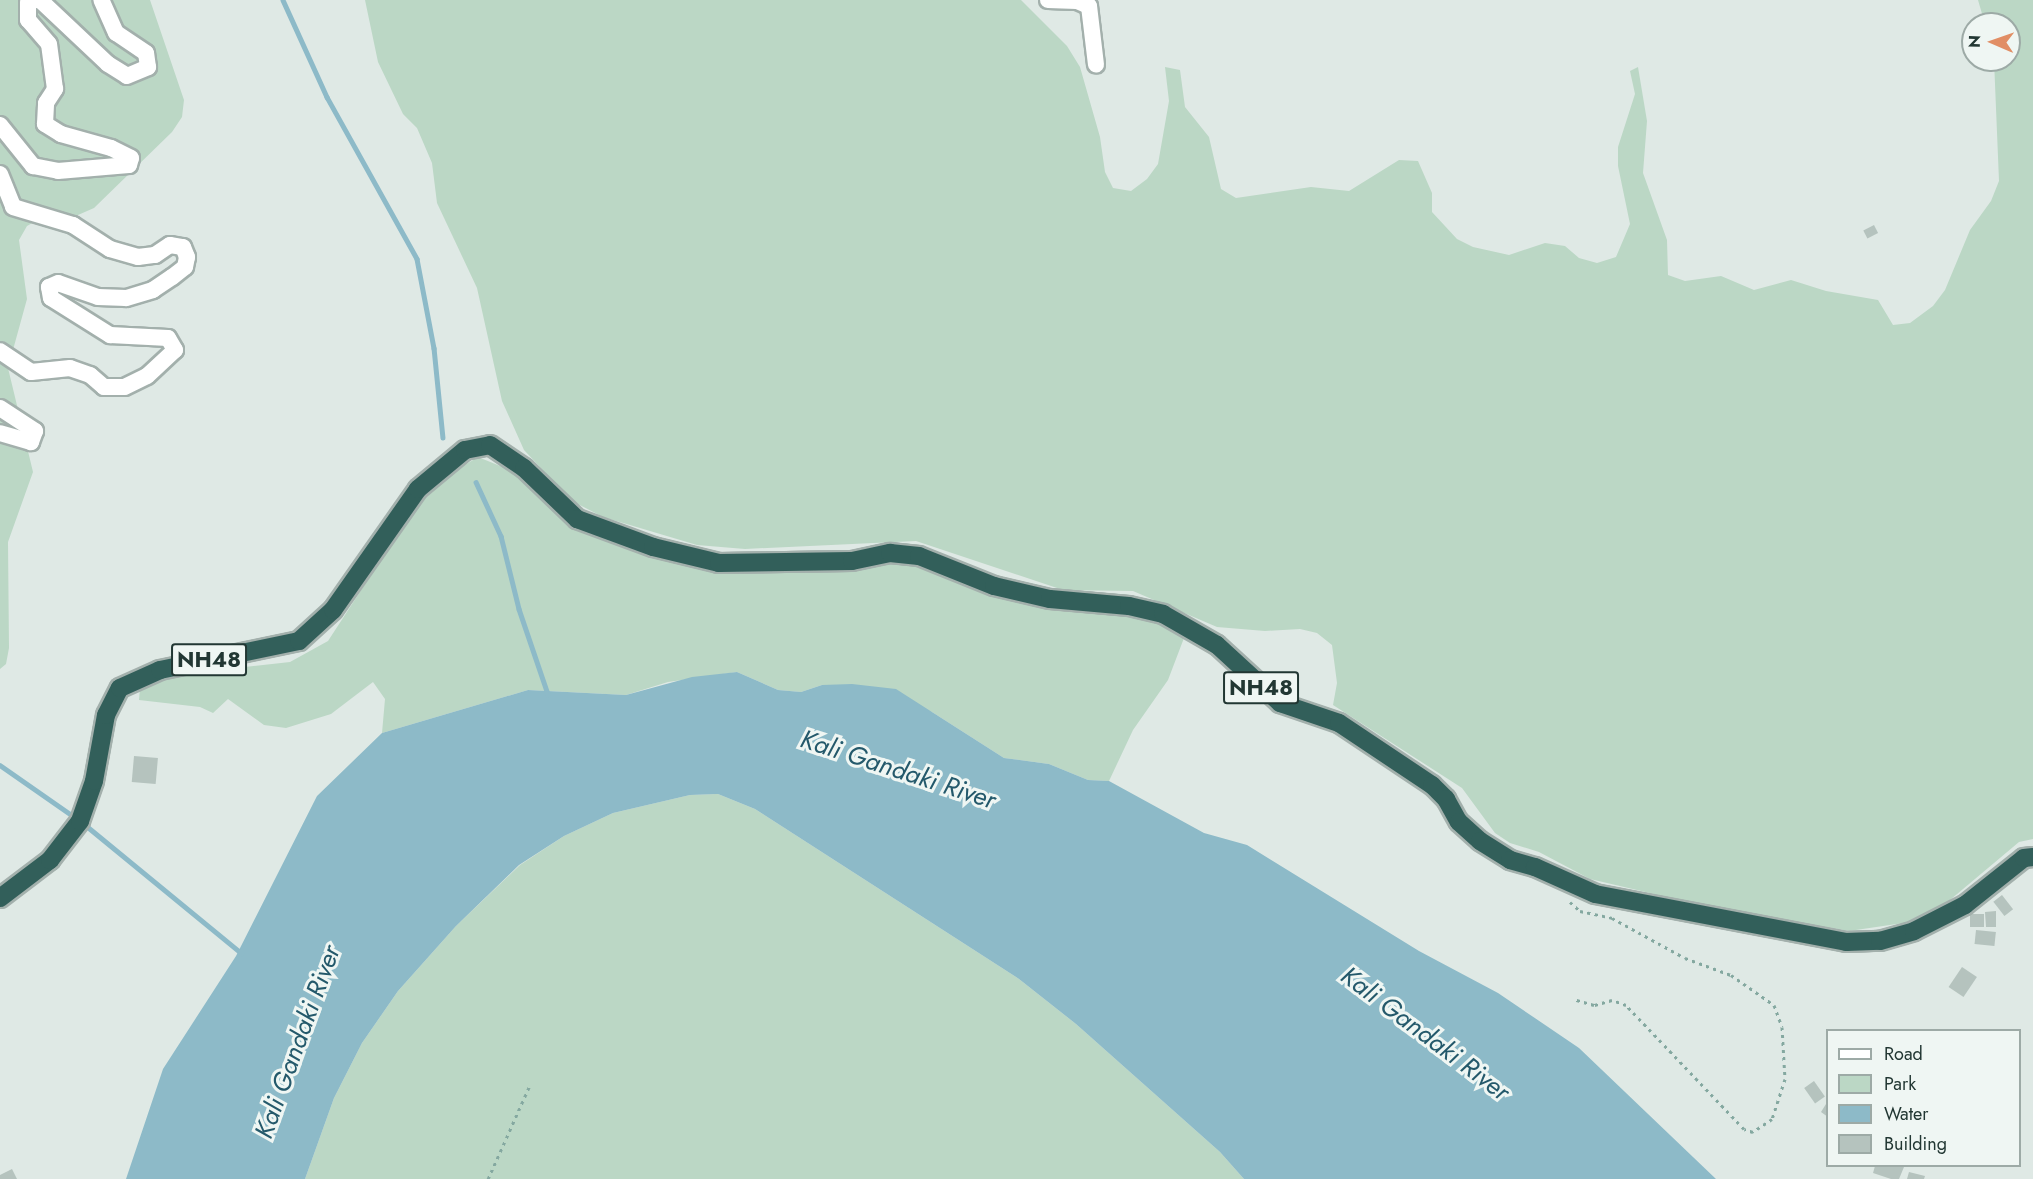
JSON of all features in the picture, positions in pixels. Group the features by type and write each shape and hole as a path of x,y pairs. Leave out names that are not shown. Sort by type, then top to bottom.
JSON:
{"highway":[{"name":"NH48","path":"0,898 50,860 80,820 94,781 106,715 120,688 160,670 299,641 333,610 407,502 465,450 490,445 524,468 577,519 671,552 719,563 852,561 891,553 919,556 1005,588 1050,599 1144,608 1163,614 1202,634 1280,703 1339,723 1432,785 1446,799 1459,822 1480,841 1510,860 1534,867 1568,885 1656,908 1846,942 1880,941 1914,931 1965,905 2024,858 2033,857"}],"street":[{"path":"0,125 33,166 58,171 129,165 132,158 111,148 61,134 45,124 46,103 56,89 48,44 28,20 28,3 37,0 108,64 127,76 148,67 146,53 116,33 101,0"},
{"path":"1048,0 1077,1 1089,6 1096,65"},
{"path":"0,174 13,207 73,225 111,249 129,255 155,255 170,245 183,248 187,257 185,267 153,290 126,298 98,297 58,283 49,287 51,298 110,335 168,338 174,350 147,376 124,387 104,387 90,375 70,368 31,372 0,351"},
{"path":"0,408 35,431 31,442 0,433"}],"path":[{"path":"1568,885 1570,903 1580,911 1612,918 1684,958 1731,975 1774,1005 1782,1027 1785,1079 1772,1119 1753,1132 1744,1129 1644,1020 1626,1005 1612,1000 1594,1005 1576,1000"},
{"path":"488,1179 530,1085"}],"green space":[{"path":"0,0 150,0 184,100 182,117 172,132 94,208 78,215 43,217 27,226 19,240 27,299 8,368 33,472 8,542 9,648 6,664 0,669"},
{"path":"365,0 1021,0 1067,46 1080,67 1100,137 1105,172 1113,188 1131,191 1147,179 1158,164 1169,101 1165,67 1180,70 1185,107 1209,137 1221,189 1236,198 1311,187 1349,191 1399,160 1418,161 1432,193 1432,212 1457,239 1473,247 1509,255 1545,243 1565,246 1579,258 1597,263 1616,257 1630,224 1618,166 1618,147 1635,94 1630,71 1638,67 1647,121 1643,173 1667,240 1668,275 1685,281 1721,276 1754,290 1791,280 1826,291 1878,300 1893,325 1910,323 1933,306 1945,290 1970,230 1991,201 1999,181 1994,72 2021,72 2021,12 1982,12 1978,0 2033,0 2033,839 2019,842 1944,905 1917,921 1849,931 1701,905 1590,879 1539,852 1510,843 1495,833 1462,788 1333,705 1337,683 1332,645 1317,633 1300,629 1265,631 1217,627 1133,591 1063,590 916,541 745,549 697,545 603,517 572,501 524,450 502,401 477,288 437,203 432,163 417,128 403,114 378,62"},
{"path":"478,457 522,475 560,515 607,538 801,567 856,570 892,559 929,562 1063,611 1142,610 1184,638 1168,680 1133,730 1109,781 1088,780 1049,764 1004,758 932,712 822,685 801,692 778,690 737,672 668,682 626,695 528,690 382,733 385,699 373,682 331,714 286,728 264,725 228,699 213,713 200,707 139,700 140,688 189,673 290,662 328,641 412,512 448,475"},
{"path":"718,794 755,809 1019,979 1076,1024 1220,1152 1244,1179 305,1179 334,1098 362,1043 398,991 456,926 520,865 564,836 613,813 690,795"}],"water":[{"name":"Kali Gandaki River","path":"737,672 778,690 801,692 822,685 852,684 896,689 1004,758 1049,764 1088,780 1109,781 1204,833 1247,845 1419,951 1498,993 1579,1048 1716,1179 1244,1179 1220,1152 1076,1024 1019,979 755,809 718,794 690,795 613,813 564,836 519,865 456,926 398,991 362,1043 334,1098 305,1179 126,1179 163,1069 236,956 317,796 382,733 528,690 626,695 692,677"}],"building":[{"path":"1874,225 1878,233 1867,238 1863,230"},
{"path":"134,756 158,758 156,784 132,782"},
{"path":"2002,895 2013,909 2004,916 1993,902"},
{"path":"1996,911 1996,927 1986,927 1985,912"},
{"path":"1970,914 1984,914 1984,927 1970,927"},
{"path":"1976,930 1996,932 1994,946 1975,944"},
{"path":"1962,967 1977,977 1964,997 1949,987"},
{"path":"1814,1081 1825,1097 1815,1103 1804,1088"},
{"path":"1826,1104 1826,1116 1821,1112"},
{"path":"1875,1167 1904,1167 1899,1179 1873,1173"},
{"path":"12,1169 17,1179 0,1179 0,1175"},
{"path":"1909,1172 1925,1176 1924,1179 1907,1179"}],"waterway":[{"path":"283,0 327,97 417,259 434,348 443,438"},
{"path":"476,482 501,536 519,609 548,694"},
{"path":"0,765 76,818"},
{"path":"83,823 241,953"}]}
